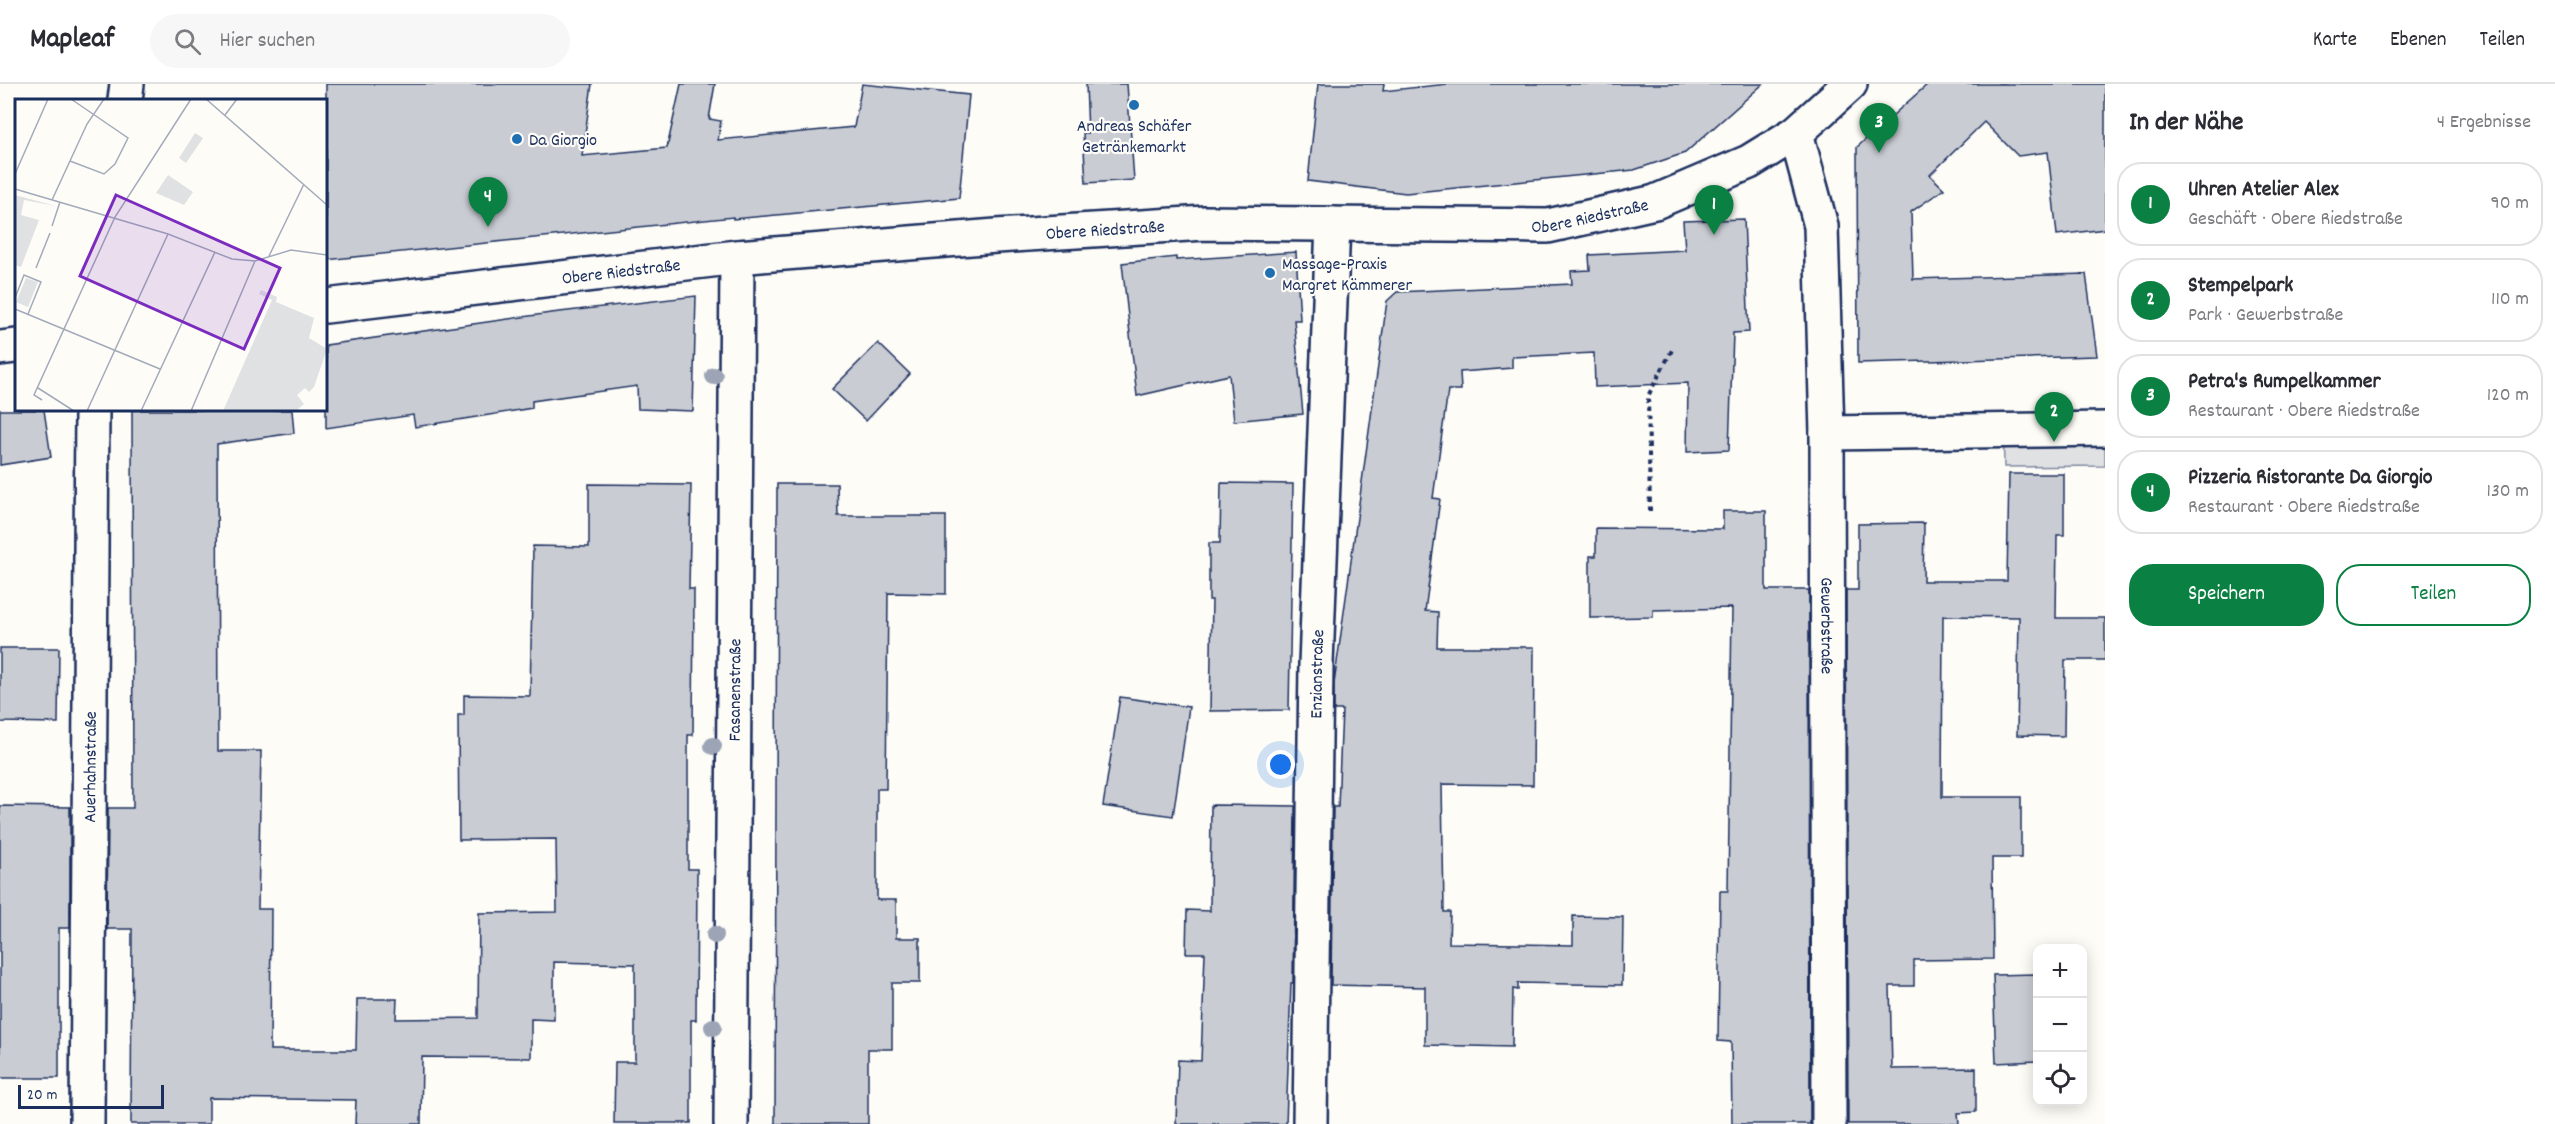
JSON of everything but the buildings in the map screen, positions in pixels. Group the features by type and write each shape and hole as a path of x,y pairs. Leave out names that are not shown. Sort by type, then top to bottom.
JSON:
{"street":[{"path":"125,99 127,84"},
{"name":"Obere Riedstraße","path":"327,306 737,257 996,236 1205,223 1548,226 1655,202 1749,162 1796,133 1850,84"},
{"name":"Gewerbstraße","path":"1796,133 1821,226 1827,433 1829,1124"},
{"name":"Enzianstraße","path":"1310,1124 1316,664 1333,224"},
{"name":"Fasanenstraße","path":"731,1124 737,257"},
{"path":"0,348 15,346"},
{"name":"Auerhahnstraße","path":"87,1124 92,411"},
{"path":"1827,433 2105,429"}],"path":[{"path":"1650,511 1648,396 1672,350"}],"shaded area":[{"path":"2105,416 2105,466 2004,467 2003,417"}],"place":[{"name":"Andreas Schäfer Getränkemarkt","path":"1134,105"},
{"name":"Da Giorgio","path":"517,139"},
{"name":"Petra's Rumpelkammer","path":"1879,153"},
{"name":"Pizzeria Ristorante Da Giorgio","path":"488,227"},
{"name":"Uhren Atelier Alex","path":"1714,235"},
{"name":"Massage-Praxis Margret Kämmerer","path":"1270,273"},
{"name":"Stempelpark","path":"2054,442"}]}
